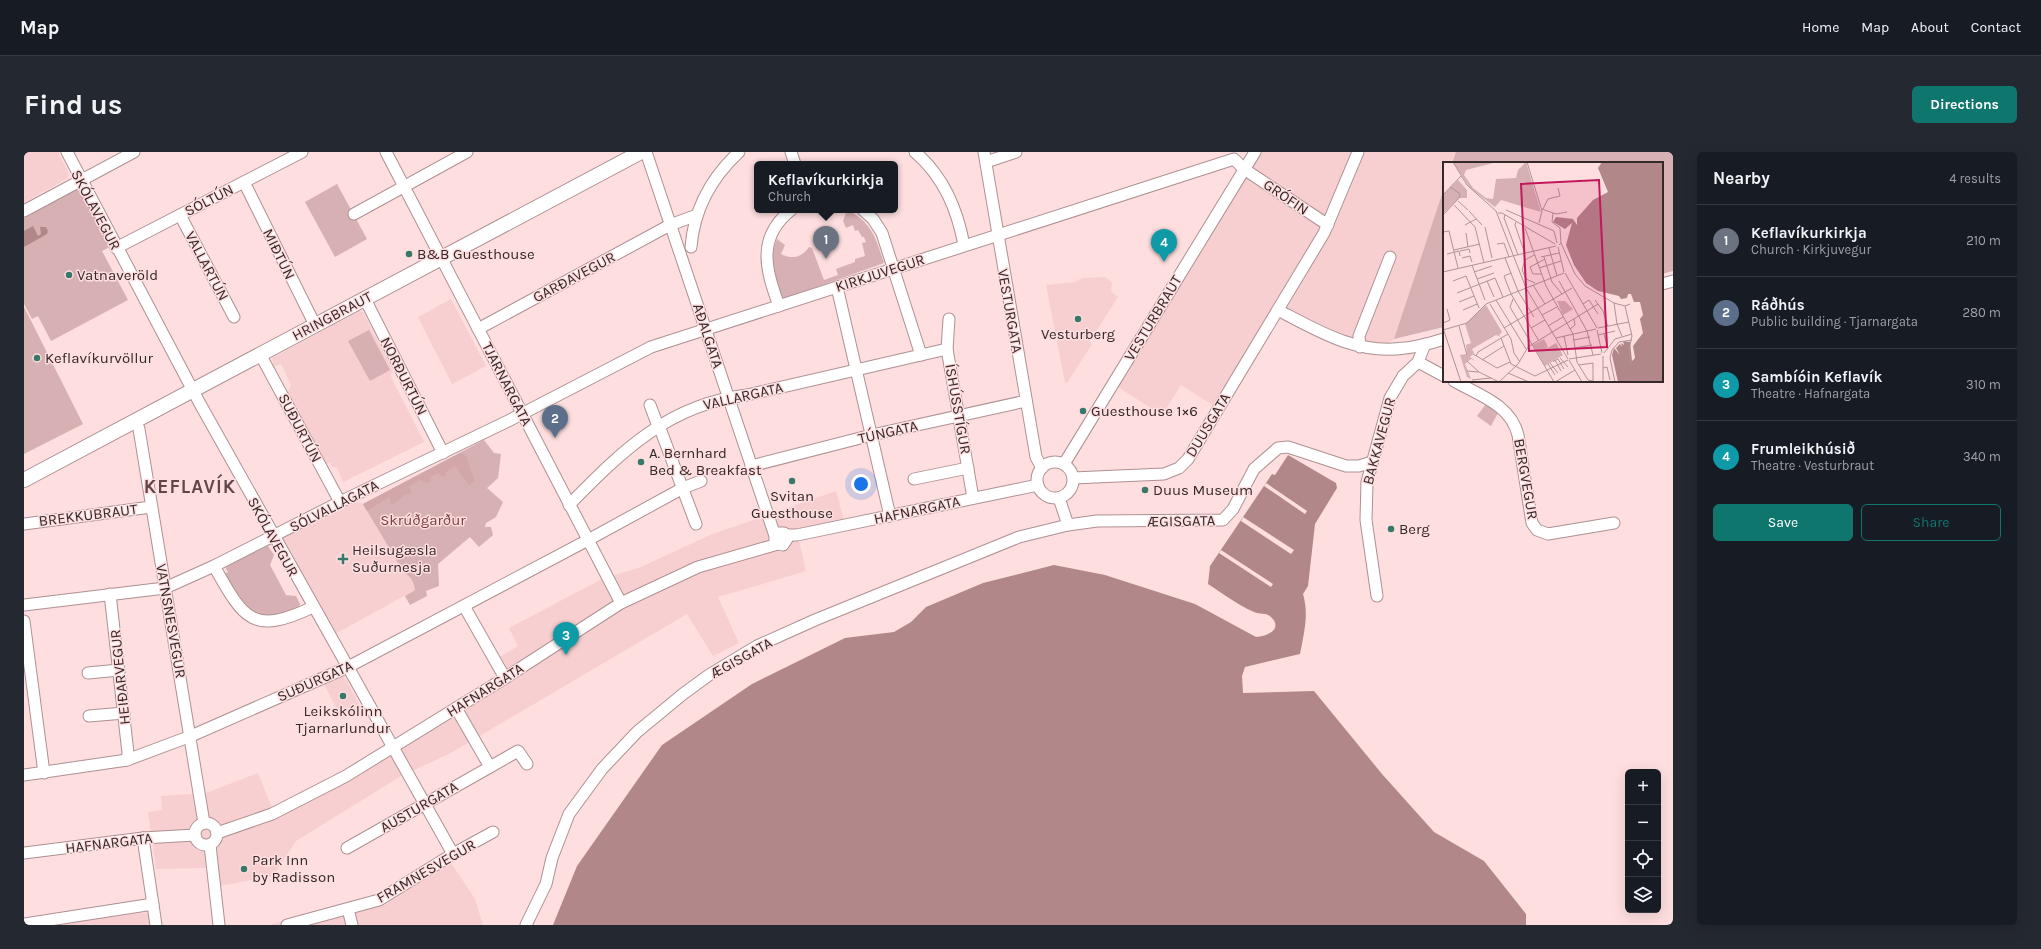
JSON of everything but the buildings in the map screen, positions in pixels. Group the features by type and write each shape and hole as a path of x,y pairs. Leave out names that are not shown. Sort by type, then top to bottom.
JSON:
{"main road":[{"name":"HRINGBRAUT","path":"24,480 641,152"}],"street":[{"name":"SKÓLAVEGUR","path":"67,152 116,248 192,390 453,854"},
{"path":"24,211 134,152"},
{"name":"SÓLTÚN","path":"116,248 302,152"},
{"name":"TJARNARGATA","path":"386,152 621,603"},
{"path":"354,214 467,152"},
{"name":"AÐALGATA","path":"646,152 751,466 770,520 780,538"},
{"path":"691,247 697,215 714,179 739,152"},
{"path":"915,152 938,176 950,196 958,219 964,246"},
{"path":"985,157 1016,152"},
{"name":"VESTURBRAUT","path":"1064,464 1254,152"},
{"path":"1358,152 1328,224 1278,310 1336,339 1360,347 1394,349 1443,340"},
{"name":"VESTURGATA","path":"985,157 997,235 1036,457 1042,468"},
{"name":"KIRKJUVEGUR","path":"522,414 651,347 1234,159 1244,169"},
{"name":"GRÓFIN","path":"1244,169 1328,224"},
{"name":"MIÐTÚN","path":"244,182 315,325"},
{"path":"779,306 769,277 766,254 772,232 780,220 788,213"},
{"path":"866,213 873,219 882,233 921,355"},
{"name":"VALLARTÚN","path":"180,215 234,317"},
{"name":"GARÐAVEGUR","path":"478,329 670,225 697,215"},
{"path":"1360,347 1359,336 1390,257"},
{"path":"1663,284 1673,281"},
{"path":"837,287 890,516"},
{"name":"NORÐURTÚN","path":"365,299 443,453"},
{"name":"DUUSGATA","path":"1073,478 1164,474 1183,464 1193,454 1278,310"},
{"name":"ÍSHÚSSTÍGUR","path":"949,319 947,349 973,498"},
{"name":"BAKKAVEGUR","path":"1377,596 1365,511 1366,482 1394,389 1403,376 1418,362 1425,344"},
{"name":"VALLARGATA","path":"569,505 633,445 688,409 728,397 747,395 857,371 947,349"},
{"name":"SUÐURTÚN","path":"260,354 340,502"},
{"path":"1418,362 1443,375"},
{"name":"BERGVEGUR","path":"1456,382 1497,404 1508,413 1515,424 1532,523 1537,530 1548,534 1614,523"},
{"name":"TÚNGATA","path":"751,466 872,435 1026,401"},
{"path":"650,405 696,524"},
{"name":"SÓLVALLAGATA","path":"24,605 166,588 214,566 340,502 522,414"},
{"name":"VATNSNESVEGUR","path":"135,420 139,429 191,736 204,823"},
{"name":"ÆGISGATA","path":"526,925 546,884 552,858 569,814 602,769 637,732 688,690 709,675 758,646 828,614 1019,537 1068,525 1097,521 1224,520 1233,508 1254,469 1275,449 1282,447 1291,448 1340,465 1360,466 1372,462"},
{"path":"1055,462 1064,464 1072,473 1073,478 1071,489 1066,495 1059,498 1051,498 1044,494 1038,485 1038,476 1042,468 1055,462"},
{"name":"HAFNARGATA","path":"914,478 968,468"},
{"path":"588,540 683,488 701,481"},
{"name":"HAFNARGATA","path":"217,833 272,814 346,776 505,678 621,603 698,568 754,551 780,538 1038,485"},
{"path":"1059,498 1068,525"},
{"name":"BREKKUBRAUT","path":"24,524 151,507"},
{"name":"SUÐURGATA","path":"24,775 127,760 191,736 348,667 588,540"},
{"path":"214,566 235,603 244,613 256,618 267,621 279,621 313,607"},
{"name":"HEIÐARVEGUR","path":"110,594 124,713 128,753 127,760"},
{"path":"464,606 505,678"},
{"path":"24,621 44,773"},
{"path":"88,673 119,670"},
{"path":"456,708 490,767"},
{"path":"89,716 124,713"},
{"name":"AUSTURGATA","path":"347,848 518,751 526,764"},
{"path":"204,823 214,826 217,833 216,840 210,845 199,843 195,836 197,828 204,823"},
{"name":"FRAMNESVEGUR","path":"287,925 379,900 453,854 493,832"},
{"name":"HAFNARGATA","path":"24,853 143,838 195,836"},
{"path":"143,838 156,925"},
{"path":"210,845 219,925"},
{"path":"24,924 153,904"},
{"path":"348,909 352,925"}],"shaded area":[{"path":"24,152 58,152 69,174 68,178 24,203"},
{"path":"1255,152 1456,152 1452,162 1443,162 1443,191 1394,339 1379,349 1371,348 1278,310 1216,407 1181,385 1162,415 1113,384"},
{"path":"33,226 38,236 41,234 40,227 46,227 48,231 47,234 24,247 24,231"},
{"name":"Vesturberg","path":"1105,277 1112,282 1111,292 1118,297 1089,342 1092,344 1067,383 1065,383 1046,285 1075,282 1083,278"},
{"path":"451,299 486,366 452,384 418,317"},
{"path":"359,311 363,312 392,369 391,377 424,442 343,482 337,468 332,467 330,462 326,465 288,392 291,385 281,364 274,367 272,358"},
{"path":"460,453 466,456 475,481 469,485 455,466 446,472 443,477 438,473 430,477 431,482 425,483 420,480 408,487 412,493 403,496 392,505 389,497 367,511 363,504"},
{"path":"1288,455 1336,483 1337,488 1315,524 1308,586 1303,594 1306,616 1300,654 1245,667 1242,676 1243,693 1314,691 1382,774 1434,832 1484,861 1526,914 1526,925 553,925 577,866 662,745 752,684 845,638 894,632 911,622 926,607 983,583 1054,565 1105,575 1195,604 1256,637 1269,634 1275,629 1276,625 1271,617 1248,609 1208,584 1210,566 1272,474 1275,475"},
{"path":"836,491 846,527 799,540 806,571 718,597 739,643 713,656 687,614 449,754 401,776 296,841 273,876 219,886 207,868 156,869 148,812 162,810 161,796 206,793 258,773 273,810 341,776 501,678 492,661 518,646 509,628 602,579 641,567 710,535"},
{"name":"Heilsugæsla Suðurnesja","path":"354,500 363,504 404,573 409,575 415,590 335,634 279,537"},
{"name":"Leikskólinn Tjarnarlundur","path":"343,674 361,708 342,719 324,684"},
{"path":"445,854 475,899 483,925 270,925 378,894"},
{"path":"151,912 153,925 44,925"}],"green space":[{"path":"1456,152 1673,152 1673,271 1663,274 1663,162 1452,162"},
{"path":"337,184 367,239 335,257 305,202"},
{"name":"Vatnaveröld","path":"79,188 110,247 102,251 128,300 51,341 38,316 32,319 24,304 24,218"},
{"path":"1443,191 1443,327 1394,339"},
{"path":"846,213 852,213 868,226 872,232 884,263 783,299 773,262 774,247 777,239 785,245 781,254 785,256 797,256 804,253 809,247 812,248 824,280 838,275 836,269 855,262 855,259 865,256 862,243 866,242 864,237 862,237 858,230 855,231 853,225 846,228 843,221"},
{"name":"Keflavíkurvöllur","path":"24,307 83,424 24,454"},
{"path":"369,330 390,370 370,381 348,341"},
{"path":"1486,404 1498,413 1491,426 1477,416"},
{"name":"Skrúðgarður","path":"484,440 494,453 501,454 498,478 487,488 503,502 496,517 486,523 485,527 491,527 493,535 479,547 470,537 438,564 439,586 426,591 427,596 410,605 405,596 415,590 413,582 409,576 404,573 363,504"},
{"path":"268,546 274,555 270,565 286,595 296,596 300,604 298,609 278,617 250,613 223,575 228,572 225,567"}],"pier":[{"path":"1266,483 1307,511 1305,514 1264,486"},
{"path":"1243,517 1294,550 1291,554 1241,521"},
{"path":"1221,550 1273,584 1271,587 1219,553"}],"place":[{"name":"B&B Guesthouse","path":"409,254"},
{"name":"Keflavíkurkirkja","path":"826,259"},
{"name":"Frumleikhúsið","path":"1164,262"},
{"name":"Vatnaveröld","path":"69,275"},
{"name":"Vesturberg","path":"1078,319"},
{"name":"Keflavíkurvöllur","path":"37,358"},
{"name":"Guesthouse 1×6","path":"1083,411"},
{"name":"Ráðhús","path":"555,438"},
{"name":"A. Bernhard Bed & Breakfast","path":"641,462"},
{"name":"Svitan Guesthouse","path":"792,481"},
{"name":"Duus Museum","path":"1145,490"},
{"name":"Berg","path":"1391,529"},
{"name":"Heilsugæsla Suðurnesja","path":"343,559"},
{"name":"Sambíóin Keflavík","path":"566,655"},
{"name":"Leikskólinn Tjarnarlundur","path":"343,696"},
{"name":"Park Inn by Radisson","path":"244,869"}],"district":[{"name":"KEFLAVÍK","path":"190,486"}]}
